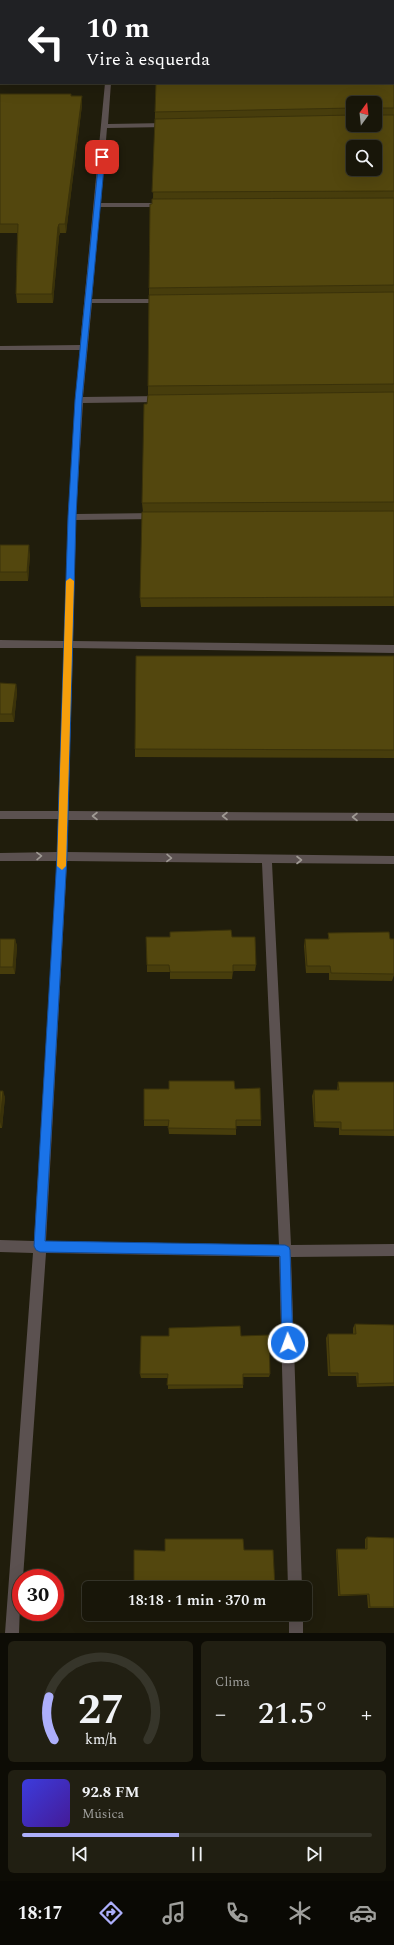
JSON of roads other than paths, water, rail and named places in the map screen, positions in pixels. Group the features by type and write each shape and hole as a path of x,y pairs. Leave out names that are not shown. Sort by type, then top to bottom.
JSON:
{"street":[{"path":"12,1633 40,1246 62,856 72,517 79,400 83,347 106,126 108,84"},
{"path":"106,126 177,124"},
{"path":"97,205 168,205"},
{"path":"88,301 174,300"},
{"path":"0,348 83,347"},
{"path":"79,400 173,399"},
{"path":"72,517 166,516"},
{"path":"0,644 394,649"},
{"path":"0,815 394,817"},
{"path":"0,857 62,856 267,860 394,860"},
{"path":"267,860 285,1250 295,1581"},
{"path":"0,1246 394,1250"},
{"path":"296,1621 296,1633"}]}
